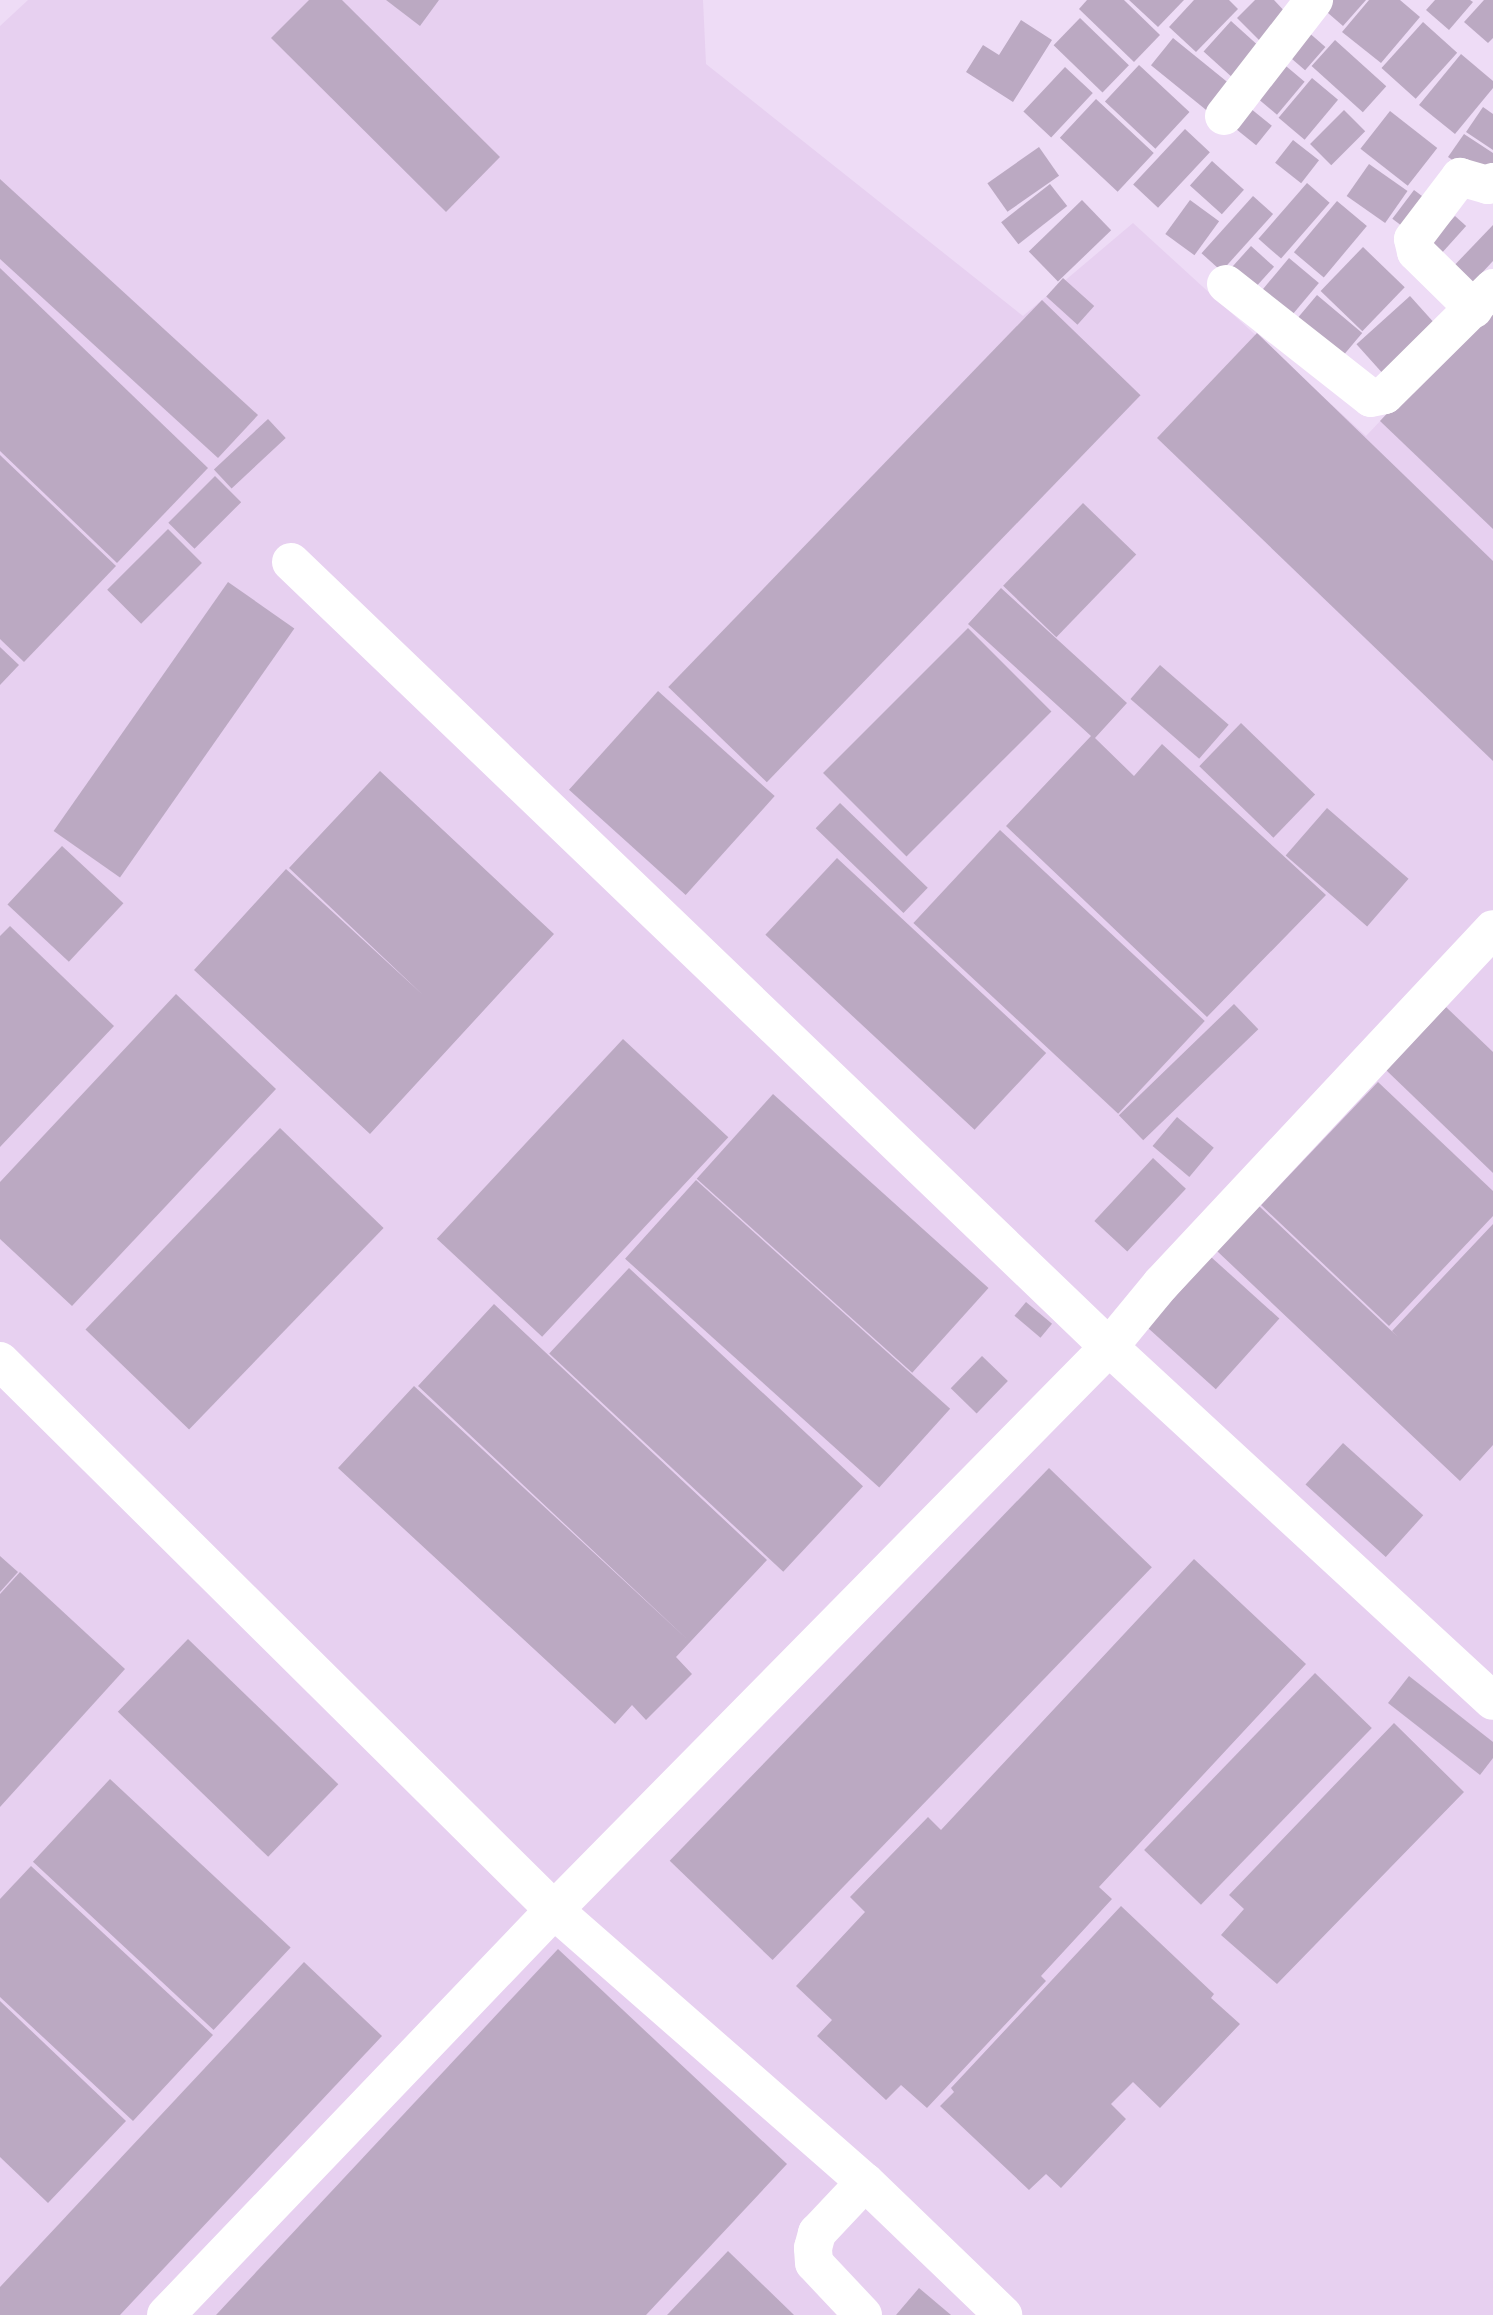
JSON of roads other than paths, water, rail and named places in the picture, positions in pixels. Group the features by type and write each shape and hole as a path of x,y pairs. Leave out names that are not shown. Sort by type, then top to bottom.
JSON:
{"street":[{"path":"1224,116 1314,0"},
{"path":"1226,284 1371,398 1385,395 1483,298 1416,251 1413,239 1460,177 1488,185 1493,182"},
{"path":"292,562 1109,1347 1493,1701"},
{"path":"166,2315 554,1910 1109,1347 1161,1284 1493,929"},
{"path":"0,1361 554,1910 864,2182 1003,2315"},
{"path":"863,2315 814,2263 813,2248 817,2234 864,2182"}]}
